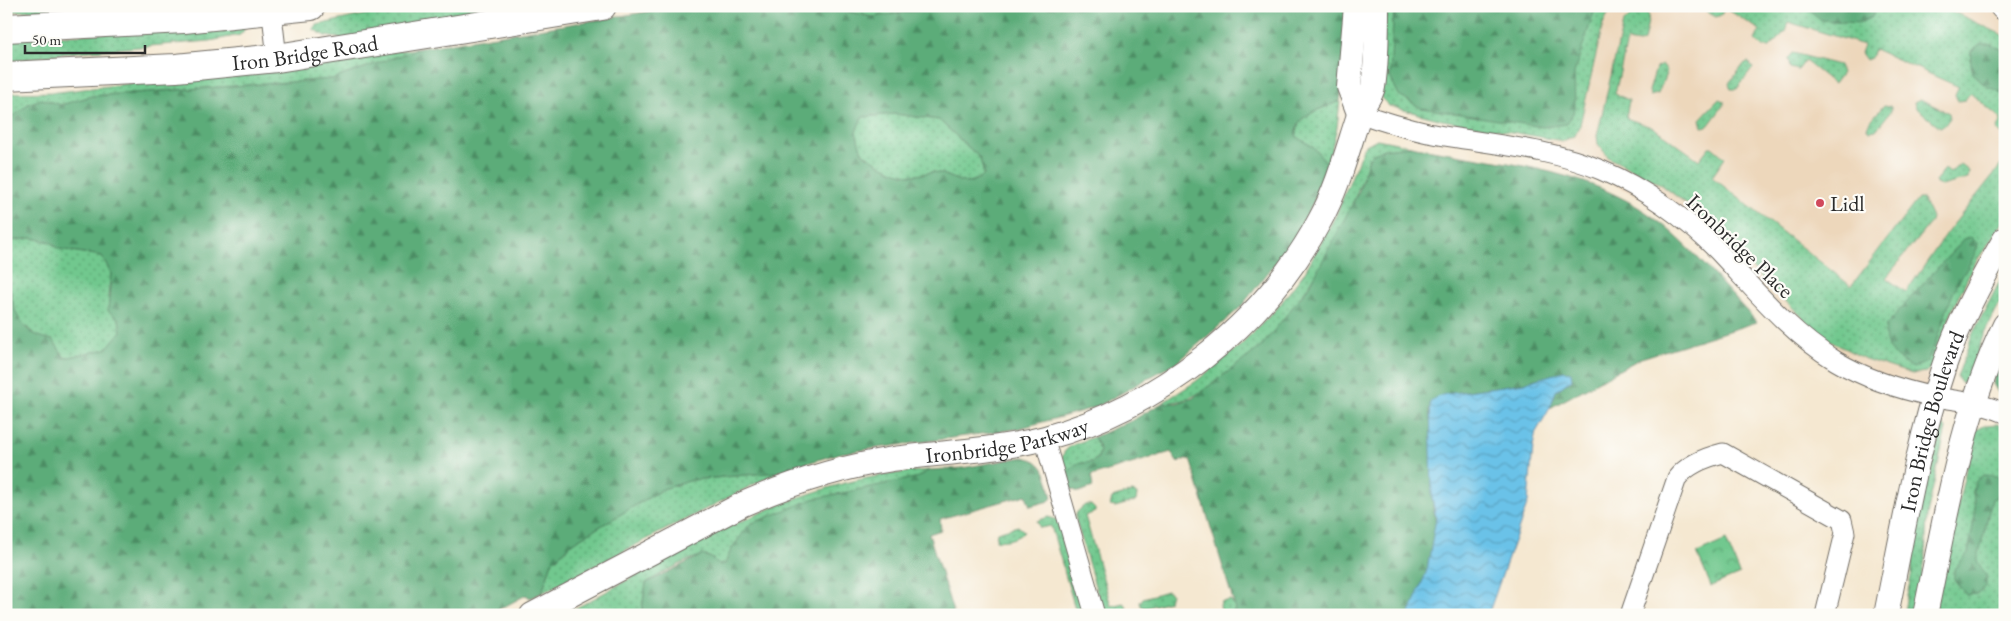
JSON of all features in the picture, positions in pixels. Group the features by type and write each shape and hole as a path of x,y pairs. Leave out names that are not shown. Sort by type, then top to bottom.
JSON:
{"main road":[{"name":"Iron Bridge Road","path":"6,28 184,19 311,6"},
{"name":"Iron Bridge Road","path":"6,76 176,68 277,58 602,6"}],"street":[{"path":"1356,6 1349,87 1359,113"},
{"name":"Ironbridge Parkway","path":"532,615 743,504 774,491 863,464 1002,447 1044,438 1105,417 1152,392 1218,346 1280,280 1320,220 1338,182 1359,113 1372,90 1377,42 1377,6"},
{"path":"271,9 277,58"},
{"name":"Ironbridge Place","path":"1359,113 1427,133 1531,151 1600,170 1640,191 1690,226 1718,251 1784,322 1837,362 1901,388 1972,402 2005,413"},
{"name":"Iron Bridge Boulevard","path":"1886,615 1918,461 1934,396 1958,331 2005,238"},
{"name":"Iron Bridge Boulevard","path":"1925,615 1960,447 1972,402 1991,353 2005,325"},
{"path":"1044,438 1095,615"},
{"path":"1630,615 1677,478 1683,471 1713,455 1723,453 1842,520 1845,533 1825,615"}],"shaded area":[{"path":"1584,6 2005,7 2005,236 1933,395 1837,360 1679,216 1547,153"}],"green space":[{"path":"6,6 106,6 6,12"},
{"path":"405,6 557,6 344,39 325,36 313,29 317,25"},
{"path":"683,6 825,6 872,17 928,9 936,6 1349,6 1348,57 1340,101 1310,113 1304,117 1297,128 1296,136 1313,147 1328,164 1314,201 1290,245 1240,308 1179,361 1097,407 1017,429 841,453 778,472 692,480 663,489 574,542 552,562 542,593 530,598 526,595 489,615 6,615 6,272 14,306 23,324 30,331 53,340 65,358 106,349 121,331 119,319 108,311 111,273 102,256 59,249 50,242 32,238 10,241 6,265 6,111 14,116 28,104 42,99 61,105 92,96 333,79 421,48","holes":["895,114 939,120 980,158 984,175 976,180 964,182 934,172 915,175 901,173 887,168 862,153 856,132 862,117"]},
{"path":"825,6 936,6 928,9 872,17"},
{"path":"1384,6 1612,6 1603,24 1579,129 1574,136 1563,141 1442,120 1389,106 1381,98"},
{"path":"1394,6 1596,6 1574,73 1575,109 1567,124 1543,127 1421,108 1399,95 1390,77"},
{"path":"1704,6 1941,6 2005,36 2005,132 2001,134 1996,130 2001,119 1970,93 1965,100 1958,101 1955,95 1959,87 1874,49 1871,58 1866,60 1861,53 1864,45 1788,22 1785,32 1770,47 1762,47 1755,40 1760,30 1725,8 1721,15 1716,17 1707,12"},
{"path":"1805,6 1875,6 1876,9 1872,17 1859,23 1821,20"},
{"path":"1647,12 1649,16 1644,41 1639,43 1627,41 1615,94 1629,100 1626,118 1654,128 1699,160 1709,147 1712,147 1725,158 1712,177 1851,286 1918,199 1923,199 1932,218 1931,222 1886,278 1906,292 1949,230 2005,160 2005,220 1973,266 1952,311 1933,366 1926,372 1912,374 1865,359 1834,343 1810,325 1689,206 1659,183 1609,158 1598,144 1597,136 1623,23 1633,13"},
{"path":"240,25 245,29 240,35 210,41 77,52 6,62 6,39"},
{"path":"1980,44 1991,44 2005,51 2005,95 1983,83 1974,75 1971,51"},
{"path":"421,48 333,79 92,96 61,105 42,99 28,104 14,116 6,111 6,93 59,92"},
{"path":"1793,53 1839,65 1842,73 1834,84 1805,61 1798,70 1790,68 1788,59"},
{"path":"1749,62 1753,68 1737,89 1731,89 1729,83 1745,63"},
{"path":"1662,65 1667,71 1658,94 1650,96 1649,91 1656,68"},
{"path":"1719,99 1724,101 1724,105 1708,126 1702,127 1700,119"},
{"path":"1920,99 1949,113 1950,118 1944,126 1940,127 1915,107 1914,102"},
{"path":"1340,101 1337,127 1328,164 1313,147 1296,136 1297,128 1300,122 1311,113"},
{"path":"1884,105 1891,106 1891,111 1876,130 1870,131 1867,129 1868,124"},
{"path":"895,114 939,120 980,158 984,175 976,180 964,182 934,172 908,175 887,168 862,153 855,132 862,117"},
{"path":"1377,139 1411,146 1384,149 1369,158 1361,183 1326,258 1279,326 1254,354 1203,390 1189,398 1162,403 1195,382 1240,346 1278,307 1304,273 1336,215 1364,146"},
{"path":"1411,146 1536,169 1597,187 1626,200 1653,217 1681,241 1757,322 1641,358 1550,408 1556,391 1572,379 1535,379 1524,383 1446,394 1429,410 1432,432 1435,534 1430,563 1409,615 1233,615 1235,607 1190,459 1177,462 1171,452 1091,476 1093,487 1079,492 1068,488 1064,476 1076,464 1092,462 1098,458 1100,450 1094,437 1133,420 1162,403 1177,403 1193,398 1261,347 1310,285 1359,191 1369,158 1373,153 1384,149"},
{"path":"1960,164 1969,171 1968,179 1941,186 1936,184 1935,181 1945,169 1950,173"},
{"path":"1971,237 1978,244 1976,251 1953,293 1931,354 1927,362 1913,368 1900,360 1891,351 1886,341 1886,325 1964,239"},
{"path":"32,238 50,242 59,249 102,256 111,273 108,296 119,319 121,331 106,349 65,358 53,340 40,338 17,320 6,272 10,241"},
{"path":"2005,266 2005,293 1983,336 1969,379 1961,383 1957,377 1973,333 2003,275"},
{"path":"2005,366 2005,396 1999,394 1993,384 1994,374"},
{"path":"1941,423 1946,428 1927,515 1925,560 1915,615 1903,615 1912,572 1911,542 1935,425"},
{"path":"1998,424 2005,427 2005,615 1932,615 1975,431 1986,425"},
{"path":"1094,437 1100,450 1098,458 1092,462 1076,464 1064,476 1062,459 1067,449"},
{"path":"1023,457 1037,462 1044,471 1052,498 1049,501 1030,506 1026,495 940,519 941,530 929,534 954,615 641,615 646,583 702,555 712,558 719,565 725,564 732,548 750,524 813,499 919,477 929,470 962,468"},
{"path":"929,470 919,477 732,548 725,564 718,565 709,557 702,556 674,567 646,583 641,615 563,615 694,544 761,512 831,487 855,481"},
{"path":"778,472 542,593 552,562 574,542 663,489 692,480"},
{"path":"1983,475 1999,476 2004,490 2003,495 1992,499 1977,562 1986,574 1986,586 1979,594 1966,595 1954,579 1954,569 1968,553 1975,515 1973,491 1976,481"},
{"path":"1132,492 1137,494 1136,501 1115,507 1110,506 1112,498"},
{"path":"1085,505 1091,505 1095,509 1095,512 1085,516 1111,606 1123,603 1127,606 1126,611 1121,615 1106,615 1102,610 1075,517 1077,512"},
{"path":"1048,517 1058,520 1062,525 1087,615 1077,615 1051,526 1040,528 1037,521"},
{"path":"1018,526 1024,531 1019,536 1008,540 996,540 997,532"},
{"path":"1726,540 1740,574 1711,586 1697,553"},
{"path":"1167,591 1171,593 1169,601 1146,608 1141,606 1140,602 1143,598"},
{"path":"1231,600 1235,607 1233,615 1219,615 1222,614 1221,602"}],"water":[{"path":"1564,371 1571,372 1572,379 1556,391 1550,408 1536,432 1528,502 1488,615 1409,615 1427,570 1436,518 1432,498 1430,402 1446,394 1524,383"}],"place":[{"name":"Lidl","path":"1820,203"}]}
